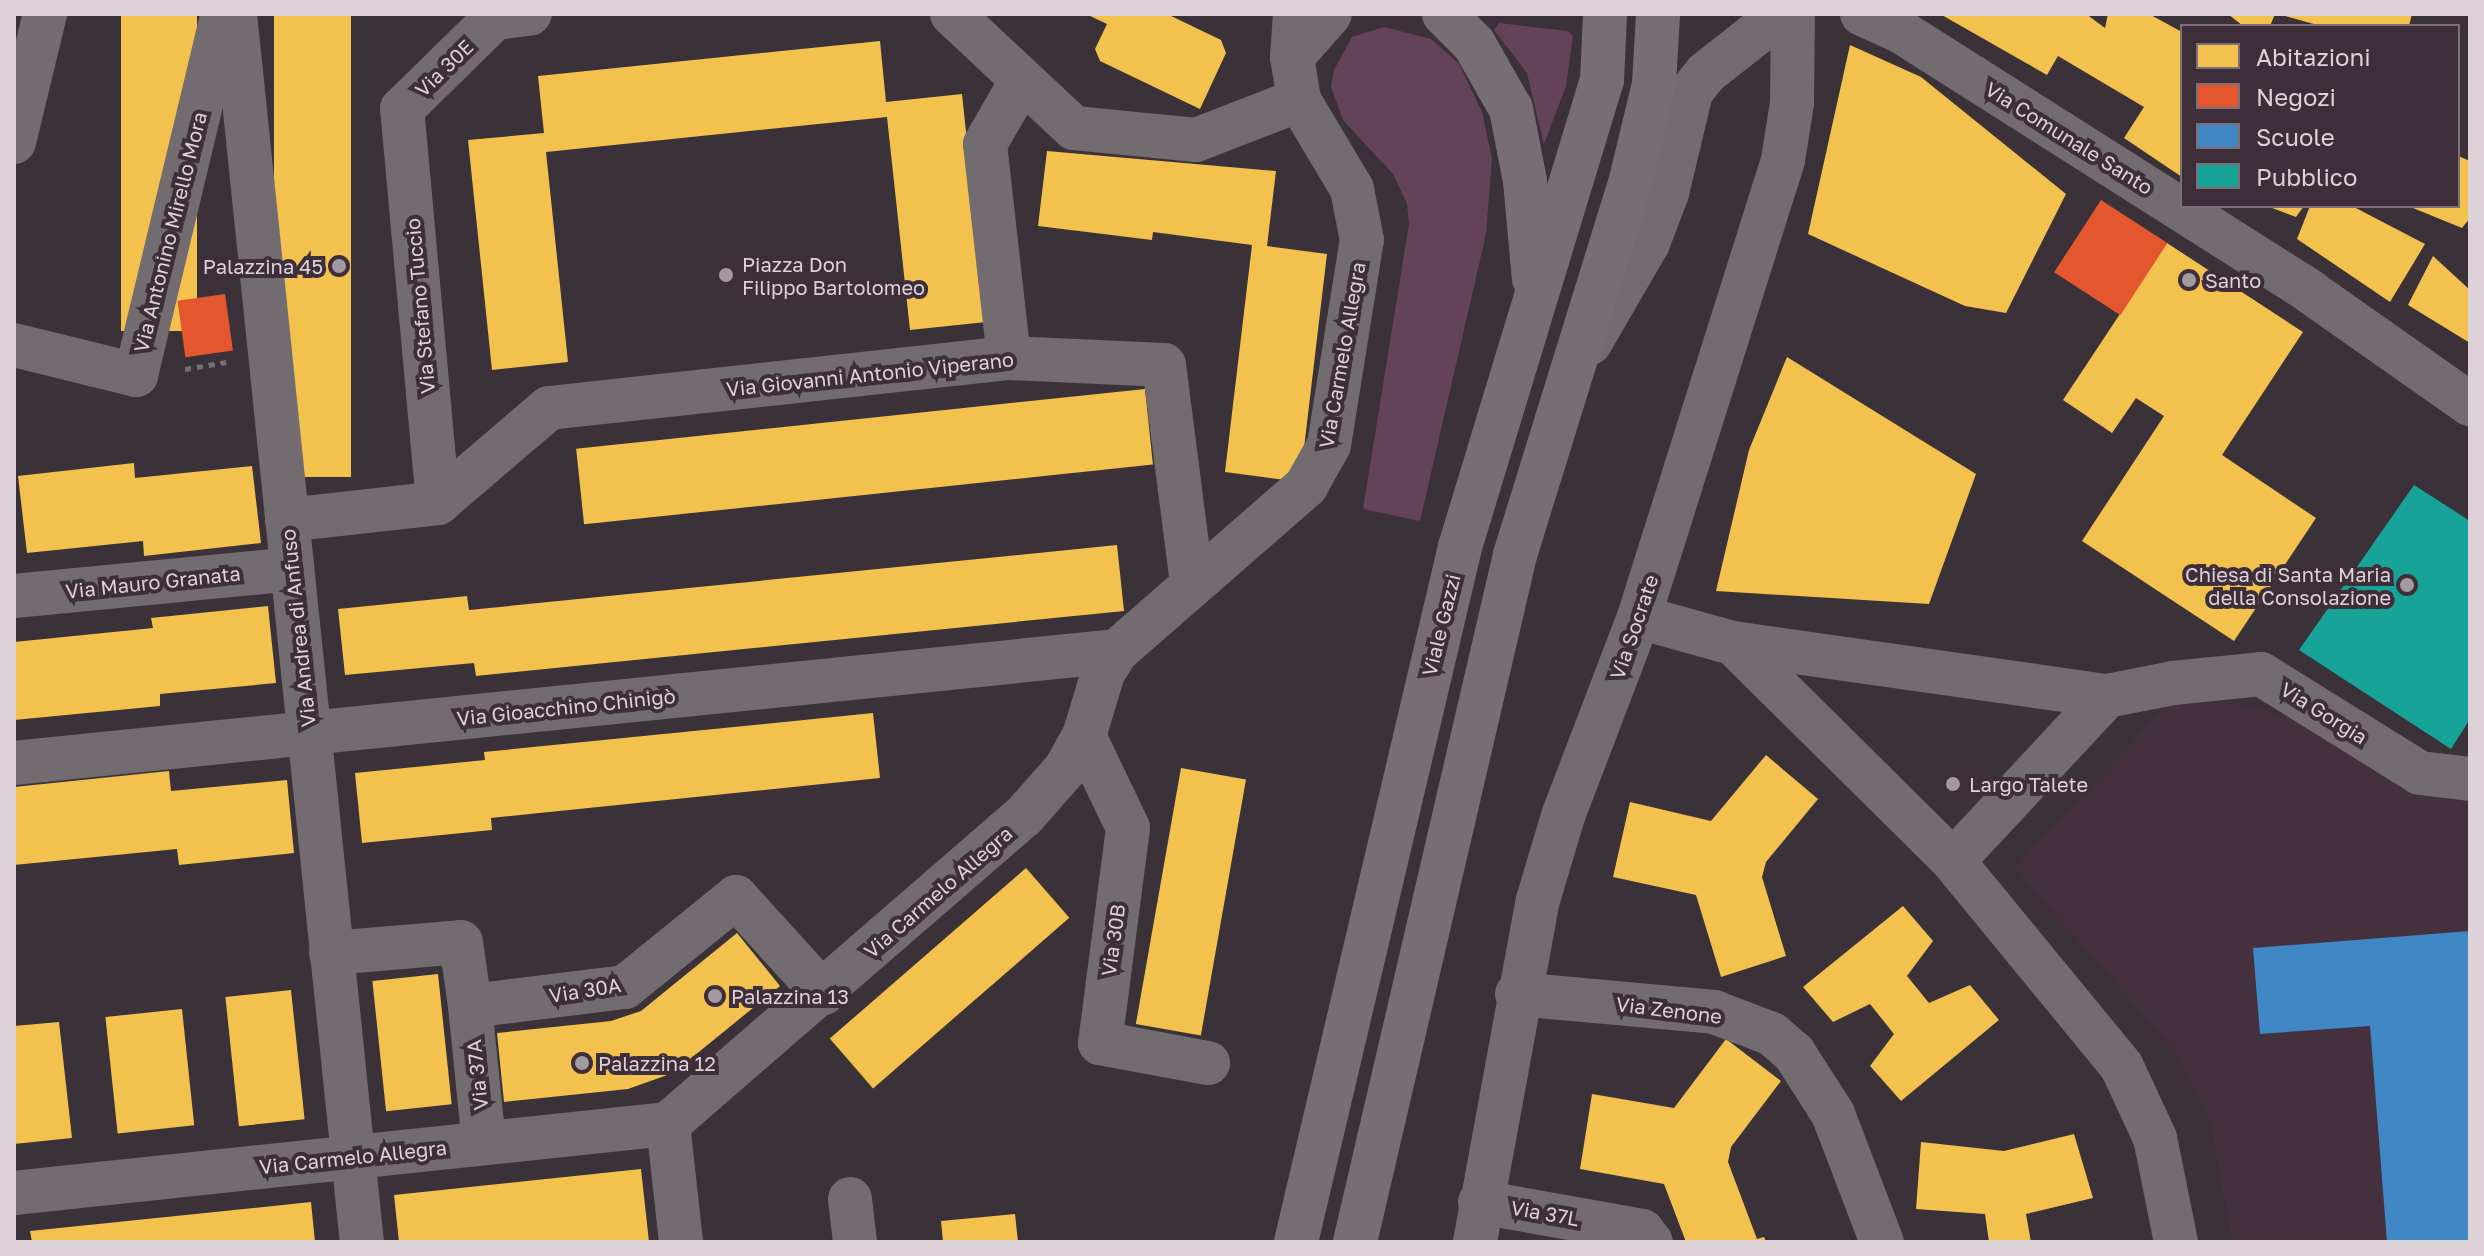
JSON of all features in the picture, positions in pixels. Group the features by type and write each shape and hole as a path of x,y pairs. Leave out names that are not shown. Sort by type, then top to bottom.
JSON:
{"main road":[{"path":"1444,14 1474,44 1511,109 1525,181 1536,291"},
{"name":"Viale Gazzi","path":"1296,1242 1460,547 1536,291 1578,172 1602,81 1605,14"},
{"path":"1355,1242 1511,570 1566,383 1630,184 1654,84 1658,14"}],"street":[{"path":"14,142 45,14"},
{"name":"Via Antonino Mirello Mora","path":"14,345 136,375 223,14"},
{"name":"Via Andrea di Anfuso","path":"235,14 362,1242"},
{"name":"Via 30E","path":"402,109 495,18 530,14"},
{"path":"952,14 1074,128 1196,140 1299,100"},
{"path":"1267,14 1292,57"},
{"path":"1292,57 1295,14"},
{"path":"1292,57 1330,14"},
{"path":"1566,383 1648,243 1667,193 1691,92 1706,73 1781,14"},
{"name":"Via Socrate","path":"1478,1222 1517,994 1563,816 1639,617 1783,160 1792,103 1793,14"},
{"name":"Via Comunale Santo","path":"1862,14 1900,31 2309,291 2470,404"},
{"name":"Via Carmelo Allegra","path":"14,1193 668,1124 1023,817 1066,768 1084,736 1103,673 1117,651 1306,486 1329,445 1362,240 1352,189 1299,100 1292,57"},
{"path":"1009,358 985,144 1022,80"},
{"name":"Via Stefano Tuccio","path":"402,109 438,503"},
{"name":"Via Giovanni Antonio Viperano","path":"438,503 549,408 1009,358 1164,365 1192,585"},
{"path":"287,520 438,503"},
{"name":"Via Mauro Granata","path":"14,596 292,569"},
{"name":"Via Gorgia","path":"1639,617 1733,643 2107,696 2173,683 2261,674 2420,773 2470,779"},
{"path":"1733,643 1953,861 2095,1030 2128,1078 2155,1138 2176,1242"},
{"name":"Via Gioacchino Chinigò","path":"14,763 1117,651"},
{"path":"1953,861 2107,696"},
{"name":"Via 30B","path":"1084,736 1128,828 1100,1043 1208,1063"},
{"name":"Via 30A","path":"470,1006 625,987 736,897 823,993"},
{"path":"331,953 461,942 470,1006"},
{"name":"Via Zenone","path":"1517,994 1714,1012 1772,1034 1801,1063 1833,1114 1882,1242"},
{"name":"Via 37A","path":"470,1006 484,1143"},
{"path":"668,1124 681,1242"},
{"path":"850,1199 855,1242"},
{"name":"Via 37L","path":"1478,1222 1642,1231 1651,1242"}],"path":[{"path":"144,341 185,369 270,355"}],"shaded area":[{"path":"1499,23 1568,31 1573,36 1566,86 1544,144 1527,73 1494,30"},
{"path":"1384,27 1431,39 1459,64 1482,112 1492,159 1486,234 1420,521 1363,509 1409,224 1407,204 1393,174 1343,120 1331,87 1334,70 1352,37"},
{"path":"2168,704 2238,705 2289,716 2413,795 2470,802 2470,1242 2232,1242 2210,1119 2174,1050 2015,868"}],"building: Abitazioni":[{"path":"121,14 197,14 197,331 121,331"},
{"path":"274,14 351,14 351,477 274,477"},
{"path":"1086,14 1167,14 1221,40 1226,53 1200,109 1100,61 1095,49 1107,24"},
{"path":"1940,14 2086,14 2105,28 2108,14 2149,14 2180,31 2180,176 2124,138 2144,107 2058,56 2047,75"},
{"path":"2228,14 2275,14 2271,24 2240,24"},
{"path":"2412,14 2410,24 2314,24 2282,15"},
{"path":"880,41 886,102 962,94 986,322 910,330 887,117 546,152 568,362 492,370 468,140 544,133 538,76"},
{"path":"1850,45 1921,77 2066,194 2006,313 1965,306 1808,234"},
{"path":"1047,151 1276,171 1267,246 1327,254 1300,482 1225,472 1252,245 1153,232 1152,240 1038,226"},
{"path":"2460,157 2470,161 2470,218 2462,228 2413,208 2460,208"},
{"path":"2272,208 2303,208 2296,217"},
{"path":"2309,208 2356,208 2425,244 2390,302 2297,239"},
{"path":"2167,243 2303,332 2222,455 2316,518 2234,641 2082,541 2164,416 2136,398 2112,433 2063,400"},
{"path":"2433,256 2470,290 2470,343 2408,305"},
{"path":"1787,357 1976,474 1929,604 1716,591 1749,450"},
{"path":"1145,389 1153,465 584,524 576,449"},
{"path":"134,463 135,478 252,466 261,543 144,556 143,541 27,553 18,476"},
{"path":"1117,545 1124,611 476,676 474,663 345,675 338,609 467,596 469,610"},
{"path":"268,606 276,683 160,694 160,706 14,720 14,642 153,628 151,618"},
{"path":"873,713 880,778 491,818 492,830 362,843 355,773 485,760 484,752"},
{"path":"1766,755 1818,799 1766,862 1762,877 1786,956 1721,977 1696,895 1613,877 1630,802 1711,821"},
{"path":"1181,768 1246,779 1201,1036 1136,1024"},
{"path":"169,771 171,791 287,780 294,853 179,865 177,849 14,865 14,787"},
{"path":"1026,868 1069,918 873,1088 830,1039"},
{"path":"1903,906 1933,941 1907,976 1929,1003 1970,985 1999,1020 1901,1101 1870,1066 1894,1034 1870,1004 1833,1022 1803,987"},
{"path":"737,933 780,986 673,1073 628,1089 504,1102 497,1033 611,1021 641,1011"},
{"path":"438,974 452,1104 386,1111 372,981"},
{"path":"291,990 305,1119 239,1126 225,997"},
{"path":"182,1009 194,1125 118,1133 105,1017"},
{"path":"59,1022 72,1138 14,1144 14,1026"},
{"path":"1726,1039 1781,1081 1731,1147 1728,1162 1757,1239 1764,1237 1766,1242 1686,1242 1664,1184 1580,1169 1592,1094 1674,1108"},
{"path":"2074,1134 2093,1198 2026,1214 2031,1242 1989,1242 1985,1214 1916,1209 1921,1142 2004,1151"},
{"path":"641,1169 649,1242 399,1242 394,1195"},
{"path":"311,1202 315,1242 32,1242 30,1231"},
{"path":"1015,1214 1018,1242 943,1242 941,1221"}],"building: Negozi":[{"path":"2101,200 2167,243 2120,315 2054,272"},
{"path":"225,294 233,350 185,357 177,301"}],"building: Scuole":[{"path":"2470,931 2470,1242 2387,1242 2370,1026 2260,1034 2253,948"}],"building: Pubblico":[{"name":"Chiesa di Santa Maria della Consolazione","path":"2414,485 2470,521 2470,719 2451,749 2299,650"}],"place":[{"name":"Palazzina 45","path":"339,266"},
{"name":"Piazza Don Filippo Bartolomeo","path":"726,275"},
{"name":"Santo","path":"2189,280"},
{"name":"Chiesa di Santa Maria della Consolazione","path":"2407,585"},
{"name":"Largo Talete","path":"1953,784"},
{"name":"Palazzina 13","path":"715,996"},
{"name":"Palazzina 12","path":"582,1063"}]}
